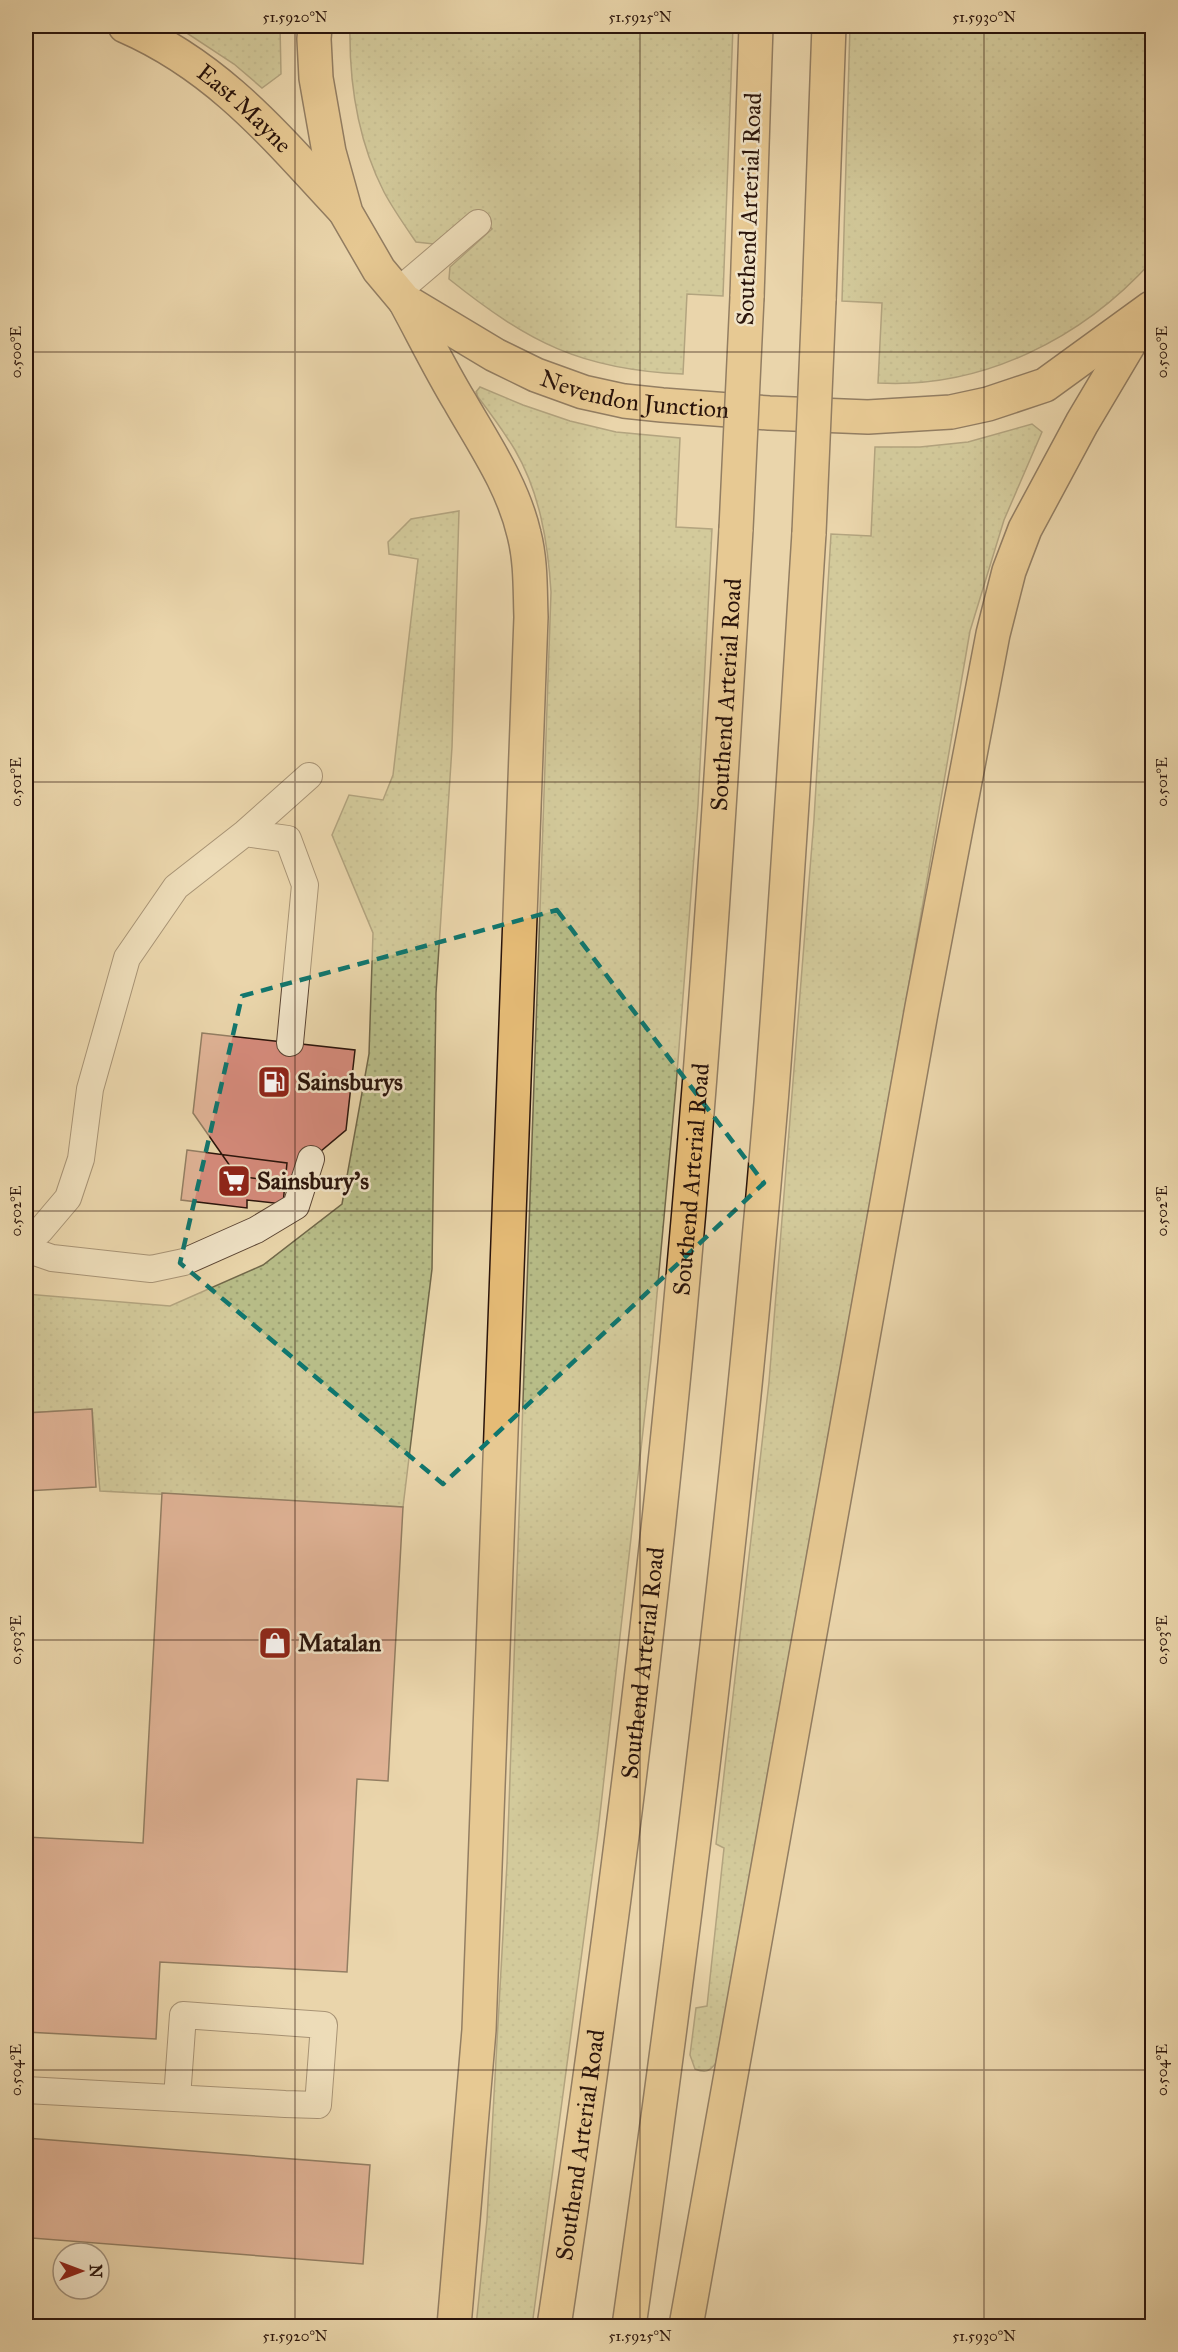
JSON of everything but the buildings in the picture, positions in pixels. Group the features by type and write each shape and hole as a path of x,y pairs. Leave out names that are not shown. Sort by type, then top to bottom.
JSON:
{"main road":[{"name":"East Mayne","path":"125,26 149,36 185,57 218,81 245,105 346,213"},
{"name":"Nevendon Junction","path":"315,26 316,78 322,114 346,213 379,270 401,296 495,355 536,375 582,392 624,401 662,405 868,417 951,412 988,404 1045,385 1150,310"},
{"name":"Southend Arterial Road","path":"554,2326 603,1978 650,1594 675,1363 717,842 736,530 756,26"},
{"path":"629,2326 705,1758 745,1380 772,1079 809,533 829,26"},
{"path":"401,296 491,454 513,498 525,535 531,617 479,2030 454,2326"},
{"path":"686,2326 922,1007 993,634 1009,571 1025,529 1082,423 1150,310"}],"lane":[{"path":"401,296 478,223"},
{"path":"26,1236 40,1231 68,1198 81,1159 90,1089 127,958 176,887 245,833 309,776"},
{"path":"245,833 288,839 305,885 290,1043"},
{"path":"26,1249 52,1258 151,1269 184,1262 256,1230 296,1206 311,1159"},
{"path":"26,2090 177,2098 318,2105 324,2025 183,2015 177,2098"}],"highlighted area":[{"path":"557,910 764,1183 443,1484 180,1263 242,996"}],"green space":[{"path":"176,26 280,26 281,74 262,88 234,64"},
{"path":"350,26 733,26 723,296 687,294 683,374 615,366 557,349 505,320 449,279 450,267 492,229 477,210 434,244 416,242 384,192 368,152 353,90"},
{"path":"850,26 1152,26 1152,261 1125,289 1095,313 1063,335 1028,353 993,367 955,377 917,383 878,383 882,303 842,301"},
{"path":"480,387 570,421 616,432 680,438 676,527 712,529 698,805 651,1360 598,1832 532,2326 476,2326 487,2220 507,1863 551,592 545,537 531,483 515,450 478,397 476,392"},
{"path":"1032,424 1042,432 1004,520 970,631 716,2063 709,2070 702,2071 695,2069 690,2055 696,2008 707,2006 724,1848 716,1844 769,1382 814,819 831,534 871,536 875,447 920,447 968,442"},
{"path":"459,511 452,747 436,993 432,1269 403,1507 100,1491 92,1409 26,1413 26,1294 170,1306 263,1265 342,1204 369,1054 373,933 332,835 349,795 383,800 393,775 418,559 389,554 388,542 411,519"}],"place":[{"name":"Sainsburys","path":"274,1082"},
{"name":"Sainsbury's","path":"234,1181"},
{"name":"Matalan","path":"275,1643"}]}
